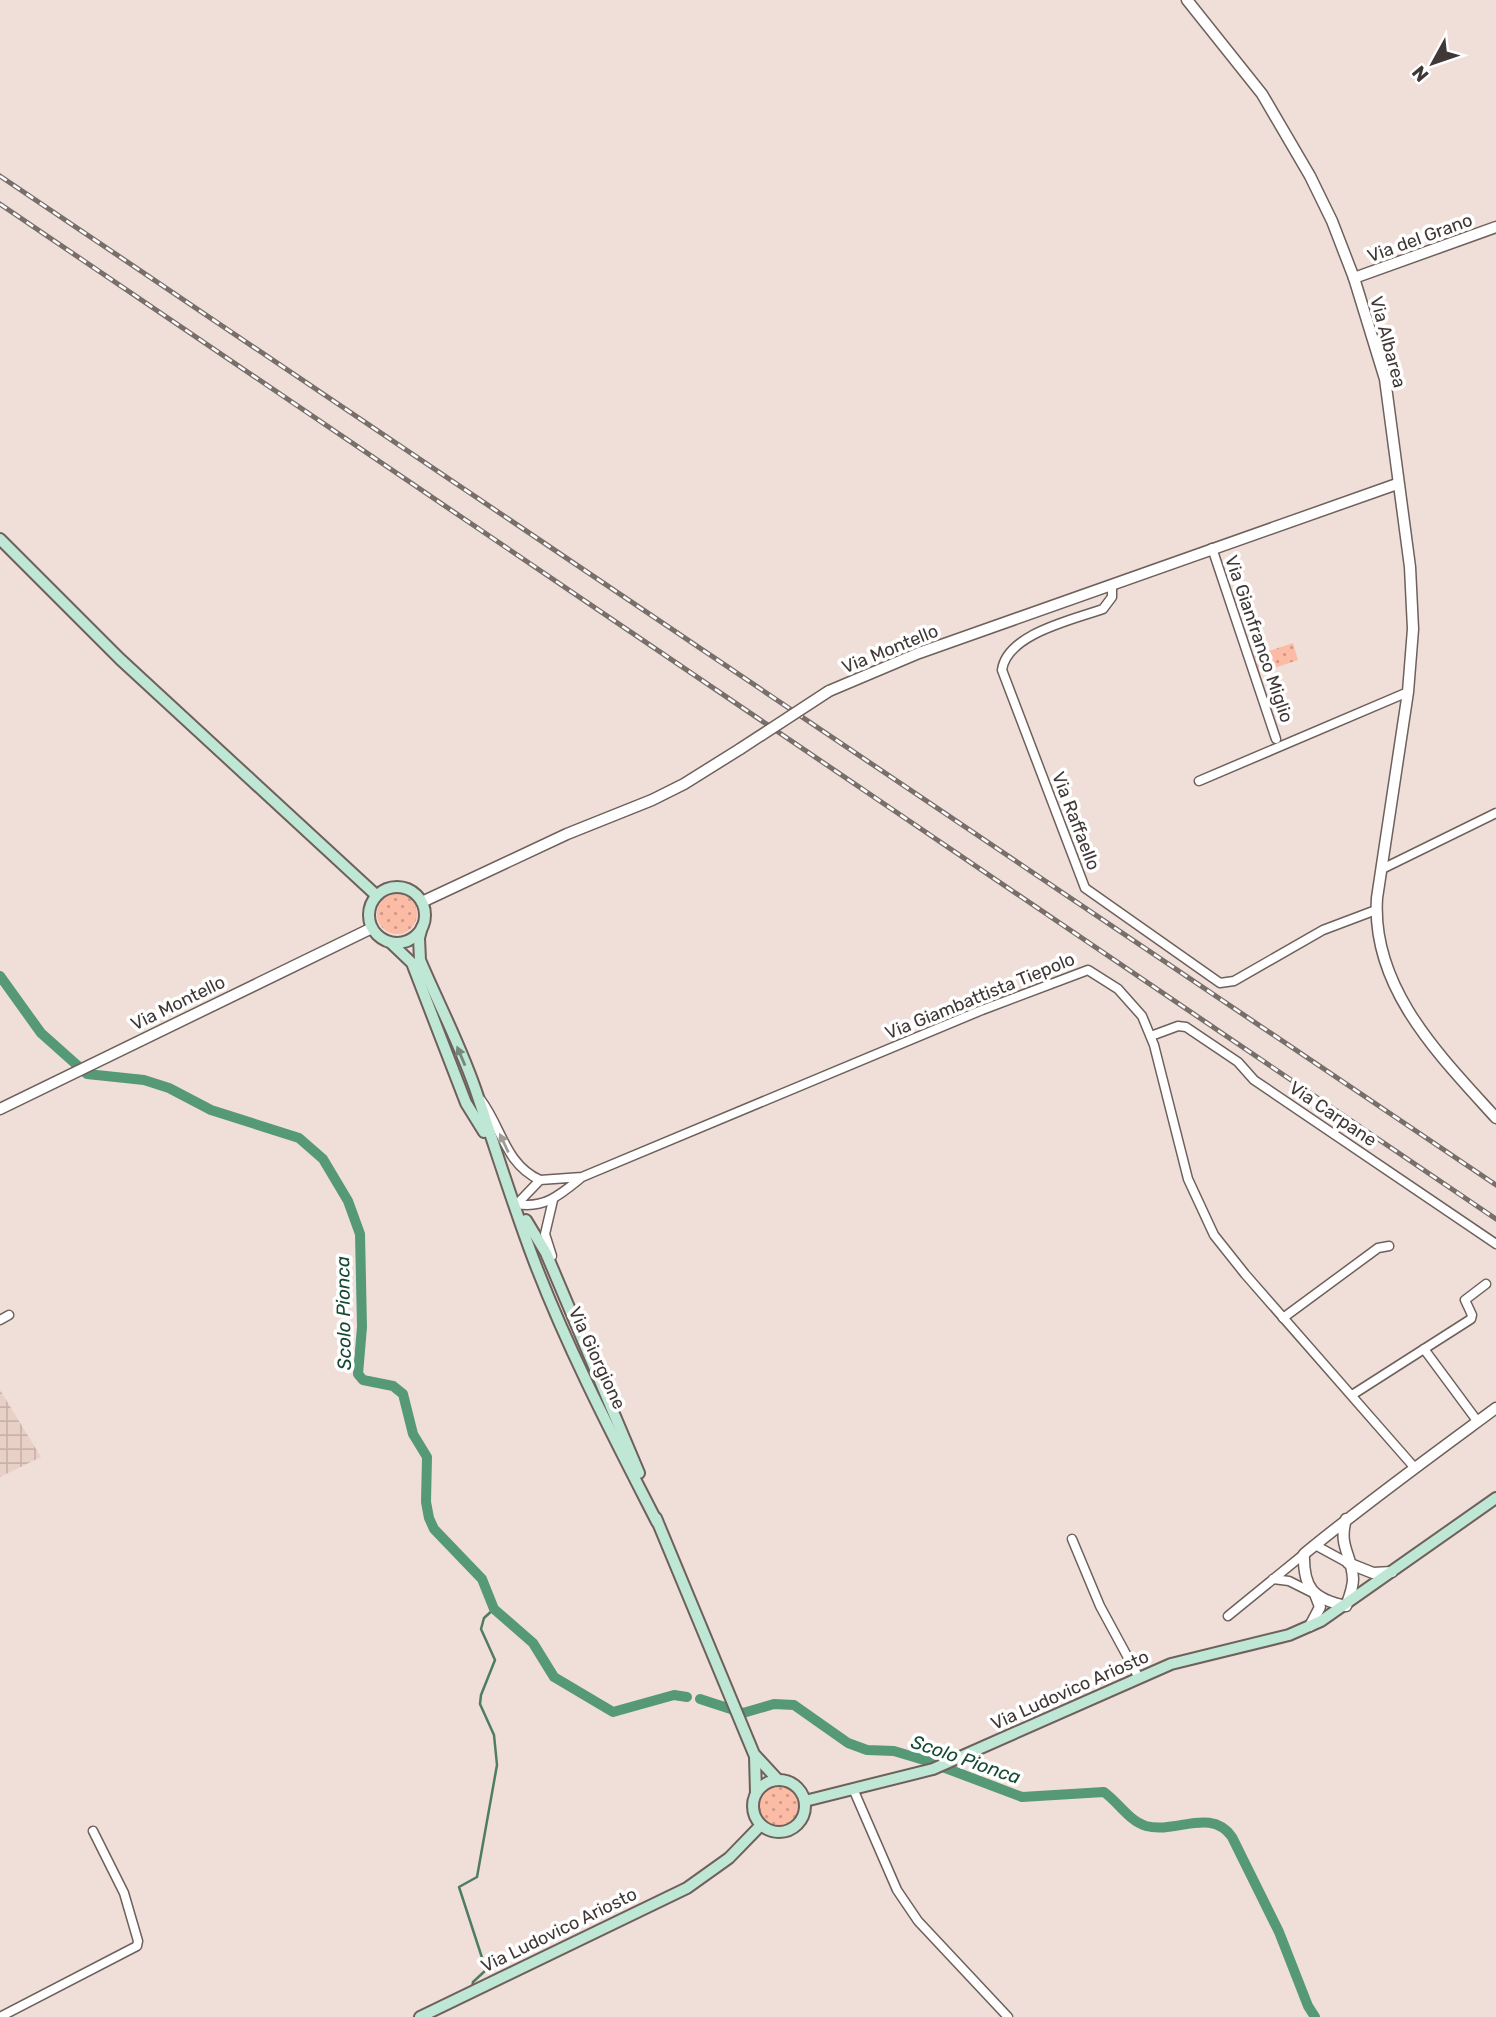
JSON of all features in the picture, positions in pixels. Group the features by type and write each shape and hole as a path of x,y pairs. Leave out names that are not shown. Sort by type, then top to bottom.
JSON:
{"main road":[{"path":"0,539 120,659 376,895"},
{"path":"404,887 415,893 422,902 425,912 422,927 407,942 391,943 378,936 372,928 369,911 376,895 386,888 404,887"},
{"name":"Via Giorgione","path":"422,927 419,938 420,960 478,1096 491,1144"},
{"name":"Via Giorgione","path":"391,943 412,963 467,1103 491,1144 517,1204 548,1292 657,1522"},
{"name":"Via Giorgione","path":"517,1204 545,1253 754,1754 778,1780"},
{"name":"Via Ludovico Ariosto","path":"805,1801 854,1791 933,1769 1171,1664 1289,1635 1310,1626 1346,1606 1496,1498"},
{"name":"Via Giorgione","path":"754,1754 756,1793"},
{"path":"778,1780 796,1785 805,1801 803,1817 792,1829 776,1832 761,1825 753,1810 756,1793 769,1782 778,1780"},
{"name":"Via Ludovico Ariosto","path":"420,2017 687,1888 729,1858 761,1825"}],"street":[{"name":"Via Albarea","path":"1187,0 1262,94 1297,151 1332,221 1354,278 1385,379 1412,602 1408,692 1376,910 1381,955 1403,1001 1447,1063 1496,1118"},
{"name":"Via del Grano","path":"1354,278 1496,227"},
{"name":"Via Montello","path":"422,902 567,834 652,800 684,784 829,691 900,660 1397,484"},
{"name":"Via Gianfranco Miglio","path":"1212,548 1276,739"},
{"name":"Via Raffaello","path":"1112,585 1112,597 1103,609 1017,644 1003,658 1002,670 1085,888 1220,983 1234,981 1323,930 1376,910"},
{"path":"1199,781 1408,692"},
{"path":"1381,869 1496,813"},
{"name":"Via Montello","path":"0,1109 372,928"},
{"name":"Via Giambattista Tiepolo","path":"552,1200 582,1177 982,1010 1088,970 1132,1001 1151,1036 1188,1179 1205,1218 1227,1252 1414,1466"},
{"name":"Via Carpane","path":"1151,1036 1178,1026 1186,1027 1238,1062 1254,1080 1496,1244"},
{"path":"478,1096 491,1113 514,1161 528,1174 540,1180 517,1204"},
{"name":"Via Giambattista Tiepolo","path":"540,1180 582,1177"},
{"path":"517,1204 540,1206 552,1200"},
{"name":"Via Giorgione","path":"552,1200 545,1234 600,1368 609,1402"},
{"path":"1283,1318 1378,1248 1389,1246"},
{"path":"1352,1395 1472,1318 1465,1300 1486,1284"},
{"path":"0,1320 9,1315"},
{"path":"1423,1349 1478,1422"},
{"path":"1228,1616 1414,1466 1496,1408"},
{"path":"1273,1580 1289,1581 1346,1606 1353,1582 1342,1533 1346,1519"},
{"path":"1072,1539 1100,1606 1139,1678"},
{"path":"1315,1545 1373,1573 1393,1572"},
{"path":"1304,1554 1305,1580 1320,1606 1310,1626"},
{"path":"854,1791 897,1890 918,1921 1008,2017"},
{"path":"0,2017 133,1950 138,1944 124,1894 93,1831"}],"shaded area":[{"path":"1293,643 1298,660 1260,673 1254,656"},
{"path":"397,894 405,895 411,900 416,906 416,922 411,928 405,933 397,934 389,933 383,928 378,922 377,914 378,906 383,900 389,895"},
{"path":"0,1390 41,1457 0,1477"},
{"path":"779,1785 794,1791 800,1806 794,1821 779,1827 764,1821 758,1806 764,1791"}],"waterway":[{"name":"Scolo Pionca","path":"0,976 41,1033 87,1074 144,1080 169,1088 211,1110 299,1138 323,1159 348,1201 360,1234 362,1327 358,1374 363,1380 393,1386 403,1394 413,1434 427,1457 426,1502 434,1529 482,1579 494,1609 533,1643 554,1677 613,1712 674,1695 687,1697"},
{"path":"472,1988 473,1982 486,1970 459,1887 477,1877 497,1765 494,1735 480,1704 495,1660 481,1629 484,1618 494,1609"},
{"name":"Scolo Pionca","path":"700,1699 743,1713 774,1704 794,1705 848,1743 867,1750 894,1751 924,1760 1022,1797 1104,1792 1134,1820 1146,1826 1157,1828 1203,1822 1224,1828 1232,1837 1279,1932 1308,2006 1315,2017"}],"railway":[{"path":"0,176 1496,1185"},
{"path":"0,204 1496,1219"}]}
